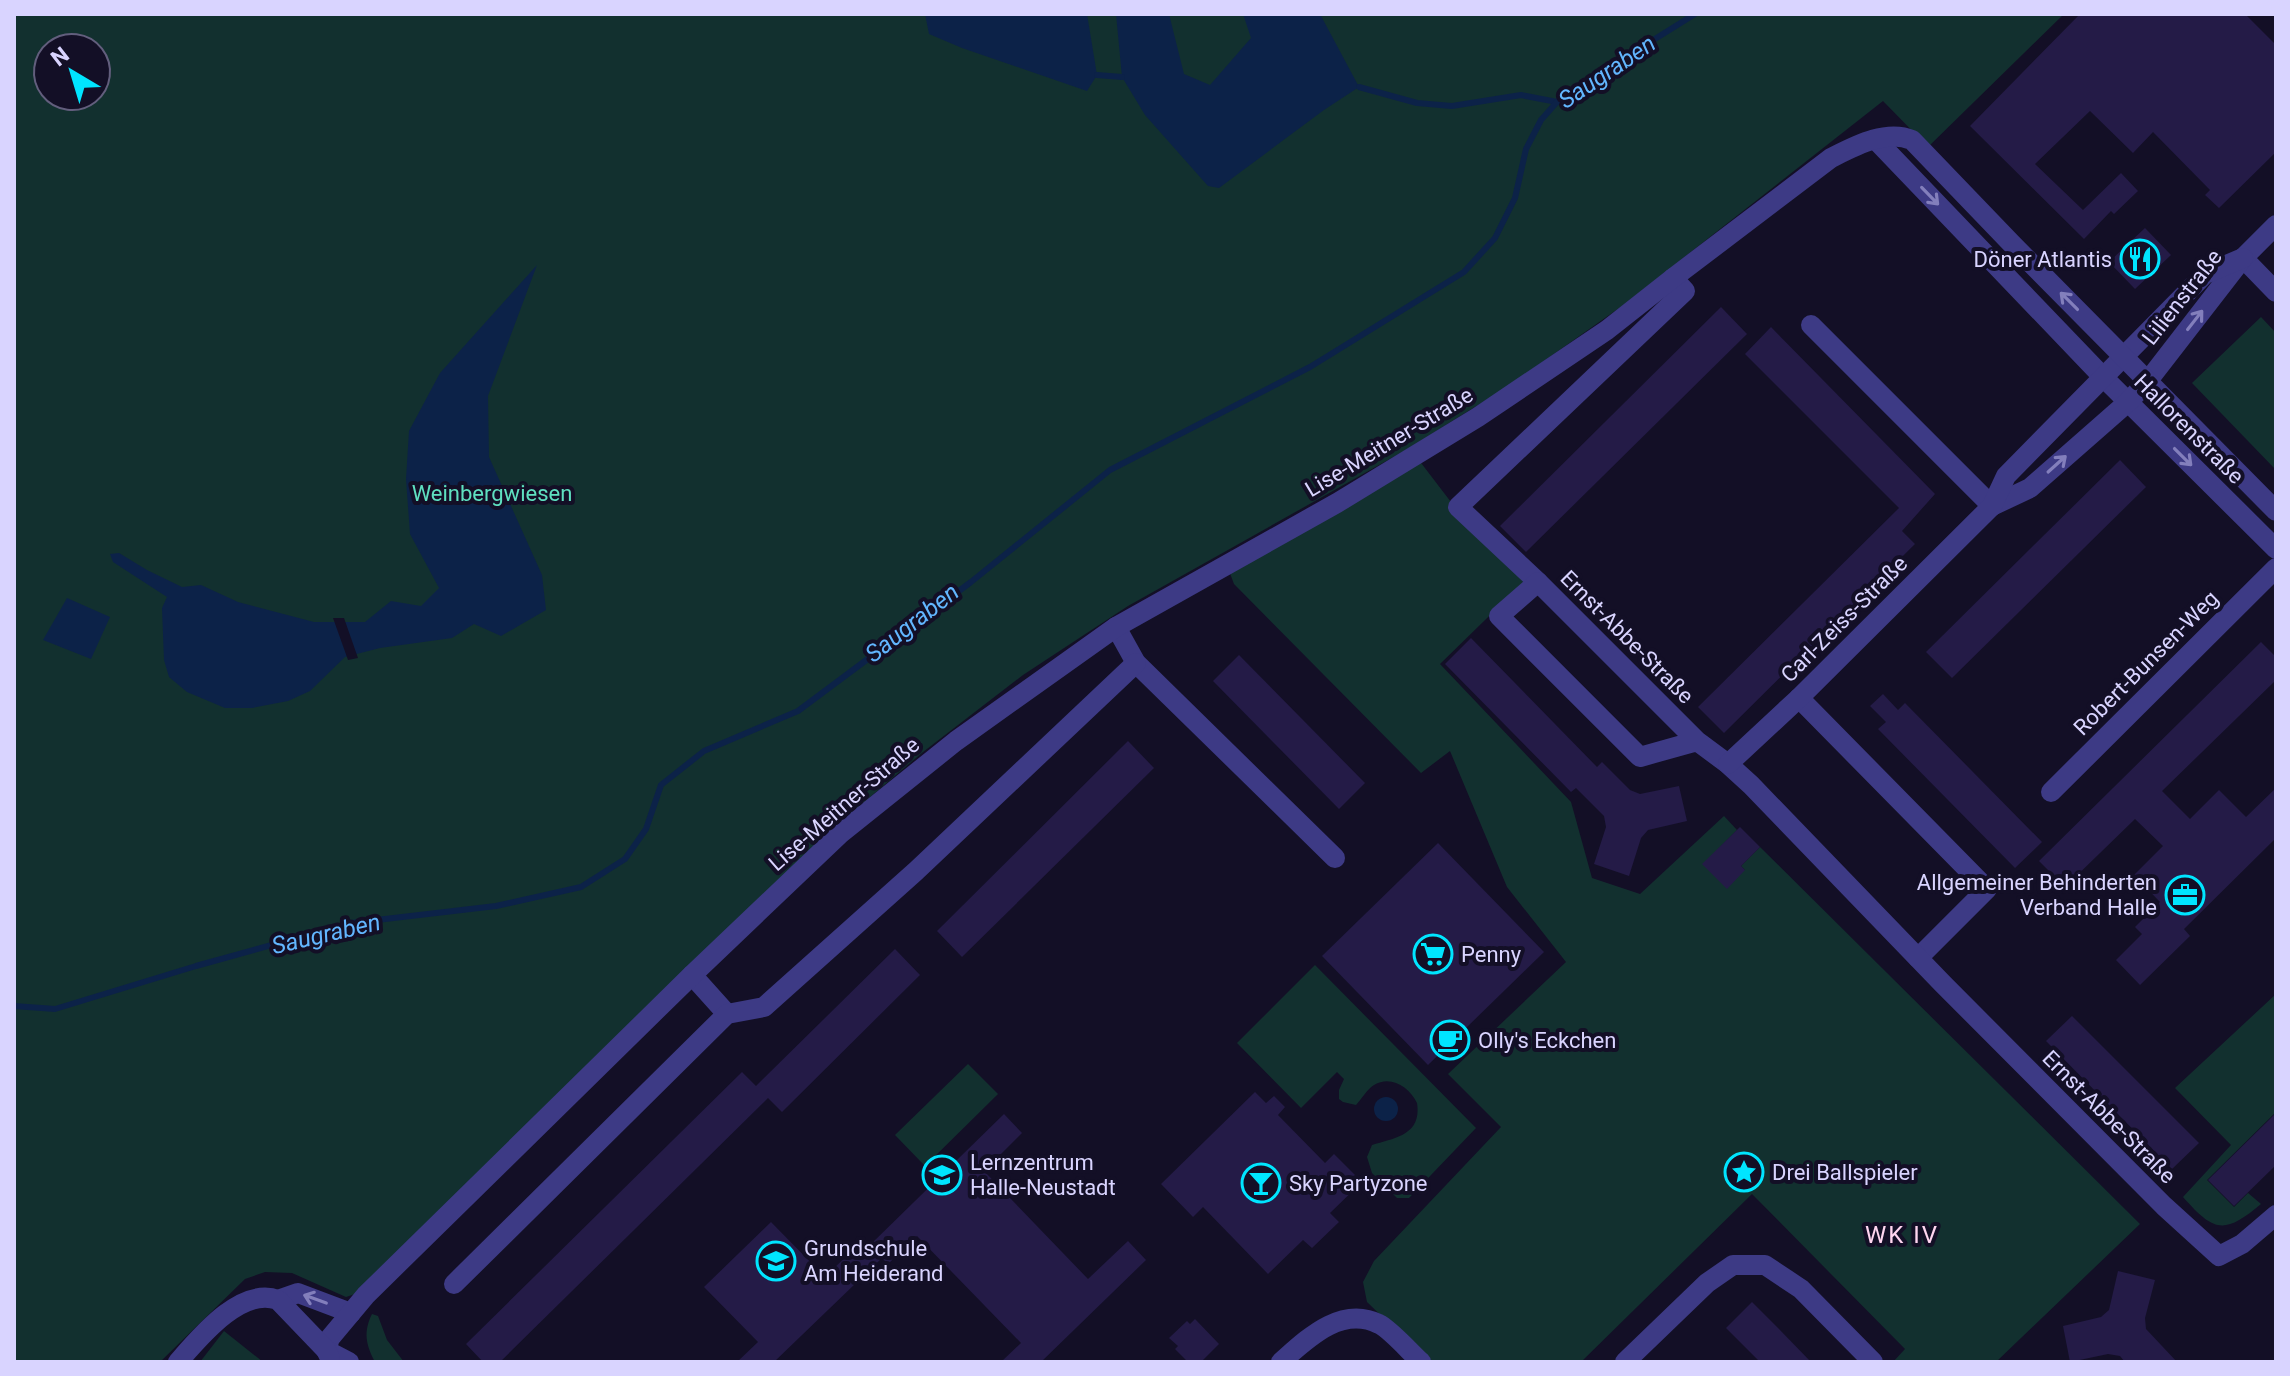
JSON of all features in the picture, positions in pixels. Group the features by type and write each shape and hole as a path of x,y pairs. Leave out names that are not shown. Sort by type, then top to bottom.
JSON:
{"street":[{"name":"Hallorenstraße","path":"1876,140 1901,135 1912,140 2276,511"},
{"name":"Lise-Meitner-Straße","path":"329,1356 330,1338 366,1295 692,975 840,834 956,741 1116,627 1337,503 1478,417 1607,330 1831,158 1859,144 1876,140"},
{"name":"Hallorenstraße","path":"1876,140 2103,377 2276,549"},
{"name":"Lilienstraße","path":"2128,402 2243,258 2276,225"},
{"path":"2243,258 2276,292"},
{"name":"Lilienstraße","path":"2124,357 2205,274 2243,258"},
{"path":"1538,582 1458,507 1685,291 1673,278"},
{"path":"1811,325 1992,506"},
{"name":"Hallorenstraße","path":"2103,377 2124,357"},
{"name":"Carl-Zeiss-Straße","path":"1992,506 2006,476 2103,377"},
{"name":"Carl-Zeiss-Straße","path":"1728,764 1799,698 1992,506 2030,488 2128,402"},
{"name":"Robert-Bunsen-Weg","path":"2051,792 2276,568"},
{"name":"Ernst-Abbe-Straße","path":"1697,741 1640,757 1499,616 1538,582 1697,741 1751,785 2164,1206 2219,1256 2242,1244 2276,1215"},
{"path":"1116,627 1136,663 1335,858"},
{"path":"454,1284 727,1014 764,1007 905,881 1136,663"},
{"path":"1799,698 1987,889 1918,958"},
{"path":"692,975 727,1014"},
{"path":"1625,1362 1707,1283 1733,1265 1765,1265 1801,1289 1873,1362"},
{"path":"278,1300 298,1293 351,1313"},
{"path":"178,1362 213,1323 245,1302 268,1297 278,1300 329,1356 349,1362"},
{"path":"1281,1362 1314,1333 1351,1317 1380,1324 1421,1362"}],"green space":[{"name":"Weinbergwiesen","path":"14,14 2064,14 1928,147 1883,101 1622,306 1507,387 1404,451 1128,606 1023,675 923,752 822,838 355,1294 346,1297 292,1273 265,1272 245,1279 160,1362 14,1362"},
{"path":"2261,317 2276,333 2276,470 2192,383"},
{"path":"1415,455 1454,506 1527,579 1440,664 1571,802 1592,878 1640,894 1724,816 1737,830 1703,864 1745,870 1741,866 1760,847 2140,1224 1996,1362 1893,1362 1905,1349 1752,1194 1581,1362 1429,1362 1367,1302 1363,1282 1374,1261 1501,1127 1448,1074 1566,962 1507,887 1450,751 1421,773 1234,584 1228,568"},
{"path":"1315,965 1476,1128 1409,1198 1397,1198 1372,1173 1367,1157 1372,1145 1411,1129 1417,1114 1417,1103 1409,1092 1399,1084 1380,1082 1369,1089 1356,1105 1343,1102 1339,1099 1339,1090 1344,1079 1337,1072 1301,1108 1237,1043"},
{"path":"2276,994 2276,1112 2207,1180 2234,1207 2248,1193 2261,1204 2228,1225 2212,1223 2183,1197 2231,1145 2175,1088"},
{"path":"968,1064 998,1094 925,1166 895,1135"},
{"path":"372,1314 378,1316 387,1340 404,1362 375,1362 367,1338"},
{"path":"224,1331 263,1362 200,1362"}],"water":[{"path":"925,14 1087,14 1097,75 1087,91 962,48 929,34"},
{"path":"1116,14 1169,14 1184,74 1210,85 1251,38 1243,14 1320,14 1359,87 1219,188 1208,186 1145,115 1122,77"},
{"path":"537,265 488,396 489,457 542,575 546,610 501,636 474,624 452,638 380,648 345,657 310,691 288,701 252,708 225,708 187,692 169,677 164,660 162,608 167,597 113,562 110,554 119,553 182,587 201,585 238,602 314,622 365,622 391,601 421,606 439,588 410,534 406,479 409,431 440,373"},
{"path":"67,598 110,617 91,659 43,640"},
{"path":"1386,1097 1397,1104 1398,1109 1391,1120 1386,1121 1375,1114 1374,1109 1381,1098"}],"pier":[{"path":"333,618 344,618 358,658 348,660"}],"building":[{"path":"2080,14 2245,14 2276,45 2276,152 2219,208 2205,195 2210,190 2153,132 2133,153 2090,111 2035,164 2083,210 2121,173 2138,191 2114,214 2111,211 2084,239 1970,126"},
{"name":"Döner Atlantis","path":"2145,228 2171,255 2135,289 2109,262"},
{"path":"1721,307 1747,334 1526,552 1500,526"},
{"path":"1771,327 1935,494 1902,531 1915,544 1724,733 1698,707 1899,508 1745,354"},
{"path":"2120,460 2146,487 1952,678 1926,652"},
{"path":"1471,638 1597,767 1602,762 1630,790 1640,794 1679,786 1687,821 1648,830 1641,838 1629,876 1594,864 1606,827 1604,816 1576,788 1571,792 1445,664"},
{"path":"2261,642 2276,657 2276,680 2162,791 2190,819 2219,790 2246,817 2276,788 2276,838 2184,929 2190,936 2140,985 2116,960 2142,934 2135,927 2160,902 2134,875 2163,846 2135,819 2065,887 2039,861"},
{"path":"1239,655 1365,783 1339,809 1213,681"},
{"path":"1883,694 1898,710 1905,703 2042,842 2015,868 1878,729 1886,722 1870,706"},
{"path":"1128,741 1154,768 962,957 937,931"},
{"path":"1740,827 1760,847 1741,866 1745,870 1727,889 1702,864"},
{"name":"Penny","path":"1438,843 1544,952 1428,1065 1322,956"},
{"path":"895,949 920,975 782,1112 768,1098 500,1362 483,1362 466,1344 742,1072 756,1086"},
{"path":"2072,1016 2199,1143 2172,1169 2046,1041"},
{"name":"Sky Partyzone","path":"1255,1092 1266,1103 1274,1096 1285,1107 1278,1115 1325,1163 1334,1154 1362,1182 1330,1213 1339,1222 1312,1248 1303,1240 1268,1274 1203,1207 1193,1217 1161,1184"},
{"path":"2276,1113 2276,1165 2234,1206 2208,1180"},
{"path":"1004,1114 1022,1133 984,1171 1088,1279 1128,1241 1146,1260 1041,1362 1001,1362 1021,1343 917,1236 888,1264 882,1258 774,1362 737,1362 758,1342 704,1287 771,1222 825,1277 864,1239 870,1245"},
{"path":"2118,1271 2155,1280 2145,1318 2146,1329 2177,1362 2125,1362 2120,1356 2108,1354 2070,1362 2063,1326 2101,1317 2109,1310"},
{"path":"1752,1302 1811,1362 1760,1362 1726,1328"},
{"path":"1195,1319 1219,1344 1201,1362 1188,1362 1169,1338 1187,1321 1190,1324"}],"waterway":[{"name":"Saugraben","path":"14,1006 55,1009 351,923 496,906 581,887 625,859 646,829 661,785 704,751 798,711 971,582 1110,470 1310,367 1464,272 1495,238 1515,198 1526,149 1541,120 1557,102 1611,75 1634,52 1695,14"},
{"path":"1097,75 1122,77"},
{"path":"1359,87 1417,103 1452,106 1521,95 1557,102"}],"place":[{"name":"Döner Atlantis","path":"2140,259"},
{"name":"Allgemeiner Behinderten Verband Halle","path":"2185,895"},
{"name":"Penny","path":"1433,954"},
{"name":"Olly's Eckchen","path":"1450,1040"},
{"name":"Drei Ballspieler","path":"1744,1172"},
{"name":"Lernzentrum Halle-Neustadt","path":"942,1175"},
{"name":"Sky Partyzone","path":"1261,1183"},
{"name":"Grundschule Am Heiderand","path":"776,1261"}],"district":[{"name":"WK IV","path":"1902,1235"}]}
